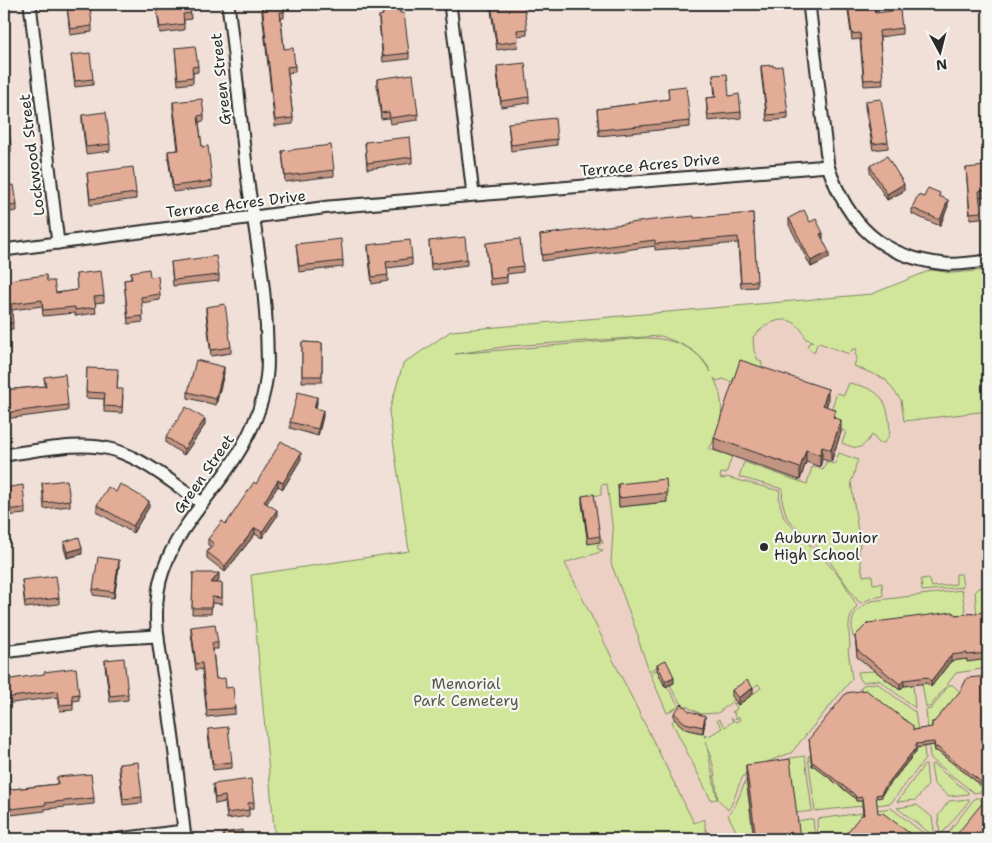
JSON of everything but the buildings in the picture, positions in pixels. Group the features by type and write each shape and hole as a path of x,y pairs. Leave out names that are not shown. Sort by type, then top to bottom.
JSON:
{"street":[{"name":"Lockwood Street","path":"30,4 58,243"},
{"name":"Green Street","path":"184,835 158,636 157,597 163,569 174,543 224,475 246,439 258,414 268,373 267,314 245,158 228,4"},
{"path":"450,4 474,194"},
{"path":"809,4 828,166 835,186 846,207 862,228 883,245 907,257 947,264 988,262"},
{"name":"Terrace Acres Drive","path":"4,250 330,207 828,166"},
{"path":"4,455 83,446 113,450 141,461 202,503"},
{"path":"4,652 102,639 158,636"},
{"path":"119,839 184,835"}],"shaded area":[{"name":"Auburn Junior High School","path":"988,261 988,839 701,839 565,563 409,551 389,412 403,364 451,331 872,294 947,264"}],"green space":[{"name":"Memorial Park Cemetery","path":"931,270 953,273 988,270 988,411 904,421 901,400 885,379 854,366 857,349 853,349 849,354 819,343 814,353 807,347 813,341 806,339 795,324 782,320 767,325 753,337 754,351 762,365 759,374 737,376 731,382 723,379 717,381 714,378 720,396 721,414 717,432 709,449 732,456 726,474 721,473 720,478 725,479 726,477 780,491 779,500 784,518 843,581 857,606 851,616 849,625 850,647 848,649 852,679 791,753 774,759 745,774 728,810 718,799 713,765 706,741 717,799 711,800 672,722 675,719 685,729 704,734 705,738 706,734 709,736 722,728 717,720 719,719 725,727 733,721 731,718 736,722 740,720 739,717 736,719 735,713 732,712 737,707 733,703 739,704 761,688 758,684 753,688 751,686 718,713 701,714 682,704 674,693 661,665 649,671 639,638 611,563 613,532 607,484 601,485 601,495 583,496 582,503 588,544 601,538 603,543 597,545 598,549 603,550 565,563 694,823 705,819 705,828 708,834 701,839 275,839 251,575 409,551 389,412 403,364 451,331 872,294","holes":["661,336 685,346 666,340 643,338 455,354 510,346","693,351 702,358 707,364 711,372","618,493 667,502 619,507"]},
{"path":"849,383 871,390 885,404 890,429 888,438 884,443 879,443 872,435 865,444 856,448 842,443 846,432 838,428 830,413 837,393 844,395"},
{"path":"839,453 858,460 851,481 863,576 872,575 873,584 882,583 883,596 861,603 823,552 787,518 782,500 783,489 739,477 744,462 807,484 812,467 823,470 826,462 835,464"},
{"path":"956,574 961,574 962,587 922,591 921,579 929,578 932,587 956,584"},
{"path":"988,587 988,616 977,618 975,591 978,588"},
{"path":"962,590 966,617 859,638 853,637 852,625 854,616 860,608 871,601"},
{"path":"967,659 967,661 988,659 988,668 956,673 930,707 926,707 922,684 927,683 931,686 951,661"},
{"path":"657,670 679,706 667,713 650,673"},
{"path":"875,671 900,690 904,686 913,685 915,708 879,680 863,682 859,679 858,672"},
{"path":"877,683 915,711 918,732 913,733 861,694 860,689 863,685"},
{"path":"949,685 953,685 960,692 932,731 928,731 926,710 931,709"},
{"path":"934,745 935,751 978,783 979,786 985,785 986,791 974,793 930,758 929,746"},
{"path":"924,747 925,759 891,803 877,805 876,798 882,797 882,794 916,753 916,748"},
{"path":"805,756 812,811 796,813 781,762"},
{"path":"808,756 810,756 812,766 855,798 856,801 862,801 862,806 815,811"},
{"path":"933,764 968,792 968,794 949,796 934,784 931,765"},
{"path":"924,765 926,765 928,785 916,800 897,802"},
{"path":"746,780 754,839 740,839 728,815 735,806"},
{"path":"975,798 979,798 984,804 956,839 943,839"},
{"path":"969,799 940,836 938,816 949,801"},
{"path":"917,805 932,817 935,837 897,808"},
{"path":"891,808 931,839 912,839 878,817 877,810"},
{"path":"863,813 864,818 845,839 818,839 817,819"},
{"path":"813,819 815,839 799,839 797,821"}],"place":[{"name":"Auburn Junior High School","path":"764,547"}]}
